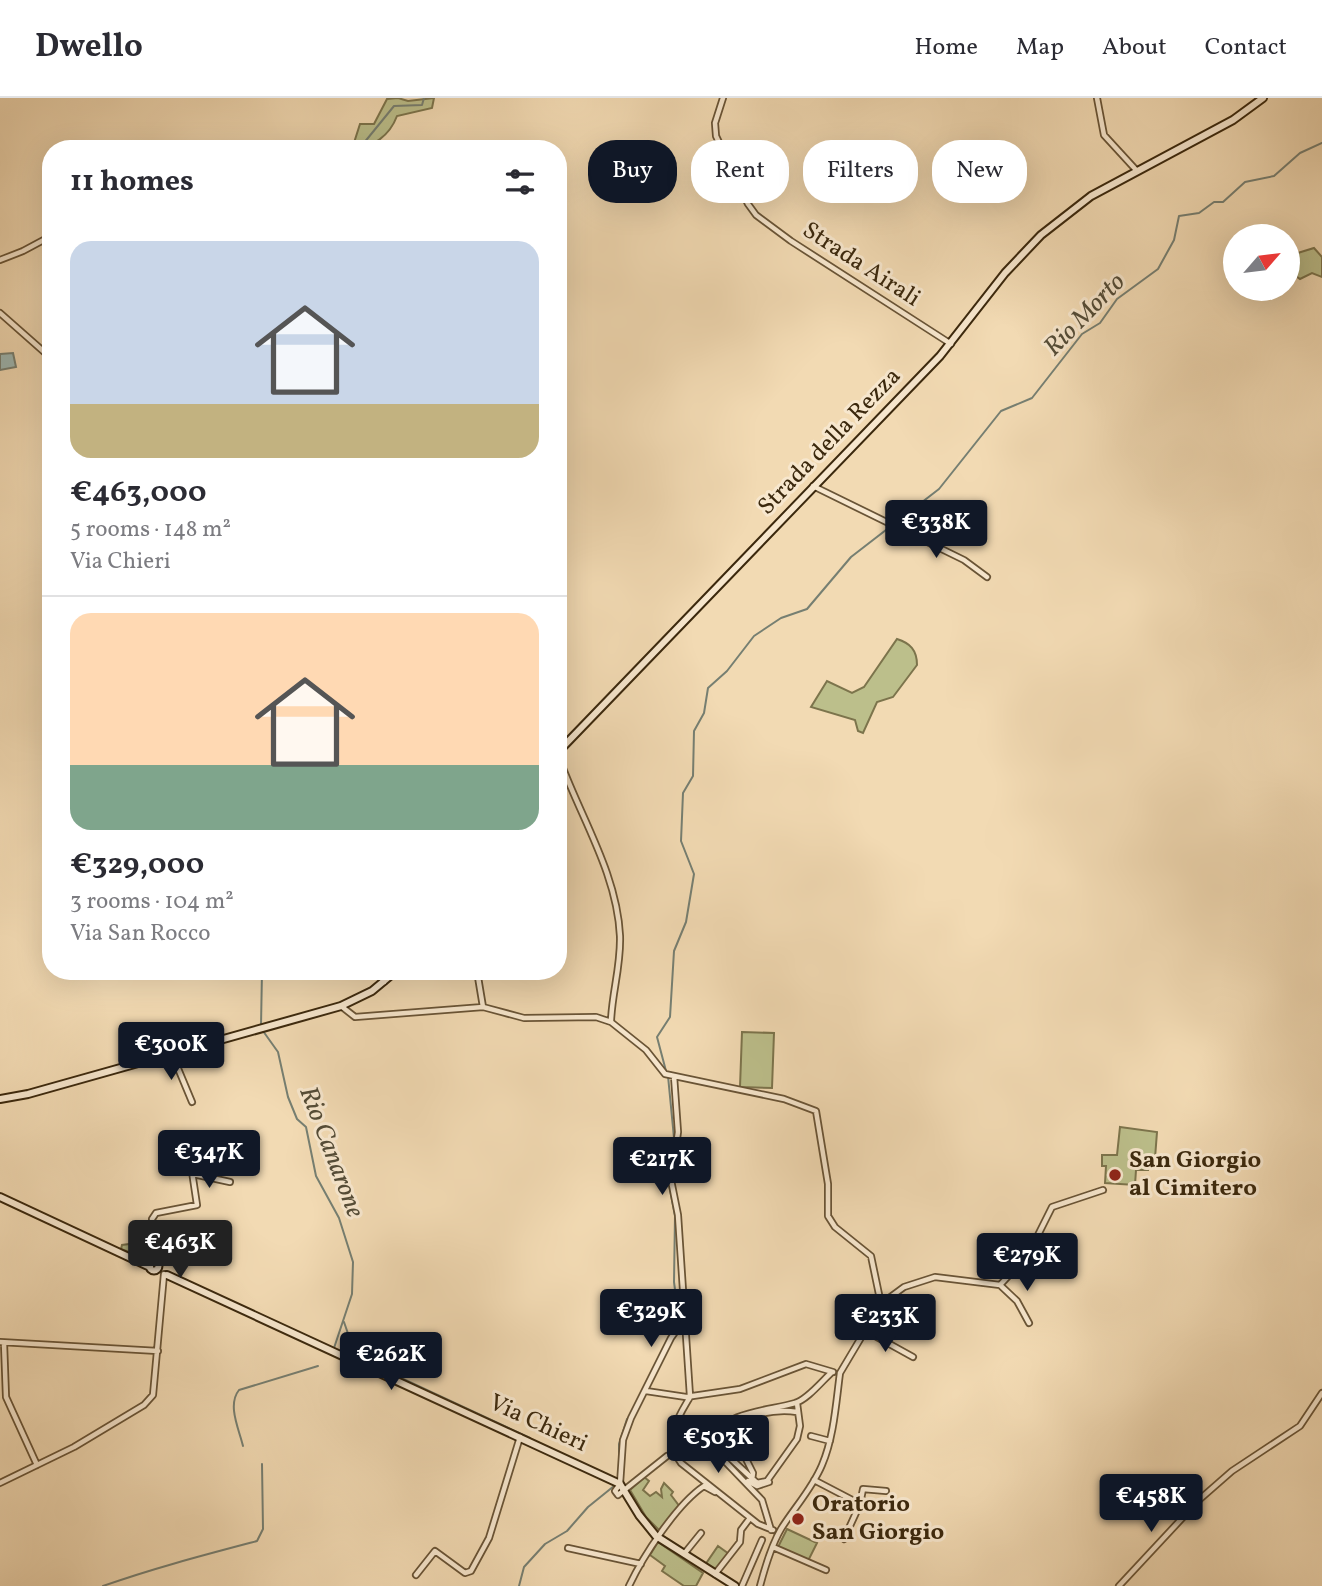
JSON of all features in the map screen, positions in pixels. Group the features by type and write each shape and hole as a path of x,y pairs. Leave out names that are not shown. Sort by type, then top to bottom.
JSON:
{"main road":[{"name":"Strada della Rezza","path":"567,744 951,344 1005,273 1041,235 1091,196 1233,120 1263,98"},
{"path":"0,1099 172,1055 341,1006 387,980"},
{"name":"Via Chieri","path":"0,1197 154,1264 167,1275 621,1484"},
{"path":"621,1484 644,1522 659,1538 735,1586"}],"street":[{"name":"Strada Airali","path":"723,98 715,122 716,136 748,204 756,215 951,344"},
{"path":"1097,98 1104,135 1136,171"},
{"path":"0,260 42,241"},
{"path":"0,313 42,350"},
{"path":"812,486 964,561 987,577"},
{"path":"567,780 610,877 618,916 620,960 611,1022"},
{"path":"478,980 483,1007"},
{"path":"341,1006 355,1017 483,1007 524,1018 584,1016 611,1022 646,1050 669,1075 678,1132 671,1180 678,1214 690,1396 672,1434 674,1454 735,1506"},
{"path":"172,1055 192,1102"},
{"path":"669,1075 784,1099 818,1112 828,1184 828,1216 835,1227 871,1256 881,1304"},
{"path":"154,1264 153,1216 197,1205 191,1165"},
{"path":"192,1174 230,1182"},
{"path":"1000,1285 1028,1255 1052,1208 1103,1190"},
{"path":"155,1245 205,1237"},
{"path":"0,1483 74,1447 145,1405 153,1395 167,1275"},
{"path":"761,1586 780,1530 814,1480 830,1441 840,1373 881,1304 904,1287 927,1278 1000,1285 1017,1301 1029,1323"},
{"path":"621,1484 623,1440 634,1411 683,1317"},
{"path":"866,1331 913,1357"},
{"path":"675,1333 686,1334"},
{"path":"37,1465 6,1397 2,1343 158,1351"},
{"path":"646,1391 690,1396 750,1386 799,1364 813,1363 840,1373"},
{"path":"771,1530 766,1508 709,1443 713,1434 723,1426 752,1412 797,1403 832,1372"},
{"path":"1119,1586 1200,1499 1233,1471 1300,1426 1322,1393"},
{"path":"797,1403 800,1426 794,1446 767,1481 752,1480 714,1443 718,1436 736,1423 769,1412 797,1412"},
{"path":"811,1436 830,1441"},
{"path":"416,1576 435,1551 465,1573 471,1571 489,1538 520,1437"},
{"path":"749,1450 746,1459 753,1473 752,1480"},
{"path":"625,1491 667,1457"},
{"path":"738,1476 757,1486 769,1485 781,1469"},
{"path":"814,1480 860,1504"},
{"path":"629,1586 659,1538 704,1486 771,1530 780,1530"},
{"path":"844,1539 860,1504 863,1489 886,1491"},
{"path":"755,1493 764,1498"},
{"path":"714,1575 740,1542 741,1530 750,1517"},
{"path":"683,1554 701,1532"},
{"path":"742,1586 762,1540"},
{"path":"774,1547 826,1570"},
{"path":"568,1548 641,1564"}],"green space":[{"path":"434,98 432,108 397,116 390,129 379,140 355,140 360,124 374,124 387,99 408,101"},
{"path":"1314,248 1322,257 1322,277 1312,273 1300,279 1300,252"},
{"path":"897,639 912,648 917,665 893,697 877,702 863,733 858,731 855,720 811,707 827,681 852,693 864,687"},
{"path":"742,1032 774,1033 772,1088 740,1087"},
{"path":"1120,1127 1157,1132 1155,1158 1149,1158 1148,1170 1136,1170 1135,1185 1105,1183 1106,1166 1102,1166 1102,1155 1117,1155"},
{"path":"152,1241 154,1257 151,1260 121,1249 122,1245"},
{"path":"644,1477 649,1481 643,1490 650,1496 656,1492 662,1497 661,1489 664,1483 673,1492 671,1495 680,1507 660,1531 646,1517 630,1490"},
{"path":"787,1529 817,1543 808,1561 778,1547"},
{"path":"658,1542 703,1573 696,1586 684,1586 662,1571 665,1566 650,1555"},
{"path":"718,1546 729,1554 716,1572 705,1565"}],"water":[{"path":"13,353 16,367 0,370 0,354"}],"waterway":[{"path":"366,140 394,106 422,105 424,98"},
{"name":"Rio Morto","path":"666,1071 657,1037 670,1017 674,951 686,922 694,874 681,841 683,793 693,776 694,731 704,713 708,688 727,671 754,636 781,618 807,609 851,557 939,489 1001,411 1032,398 1082,334 1100,323 1117,299 1158,269 1174,240 1179,216 1199,213 1214,202 1223,202 1245,182 1274,176 1300,153 1322,143"},
{"name":"Rio Canarone","path":"261,1026 262,980"},
{"name":"Rio Canarone","path":"263,1031 278,1052 288,1097 297,1119 306,1127 316,1176 339,1218 353,1262 352,1294 334,1348"},
{"path":"668,1076 674,1138 668,1179 675,1216 674,1282 679,1320"},
{"path":"344,1322 356,1357 530,1438"},
{"name":"Rio Canarone","path":"243,1446 234,1410 239,1390 318,1366"},
{"path":"619,1472 619,1444 627,1419"},
{"name":"Rio Canarone","path":"103,1586 257,1541 263,1529 262,1464"},
{"path":"519,1586 524,1567 545,1544 567,1531 588,1507 614,1486"}],"place":[{"name":"San Giorgio al Cimitero","path":"1115,1175"},
{"name":"Oratorio San Giorgio","path":"798,1519"}]}
